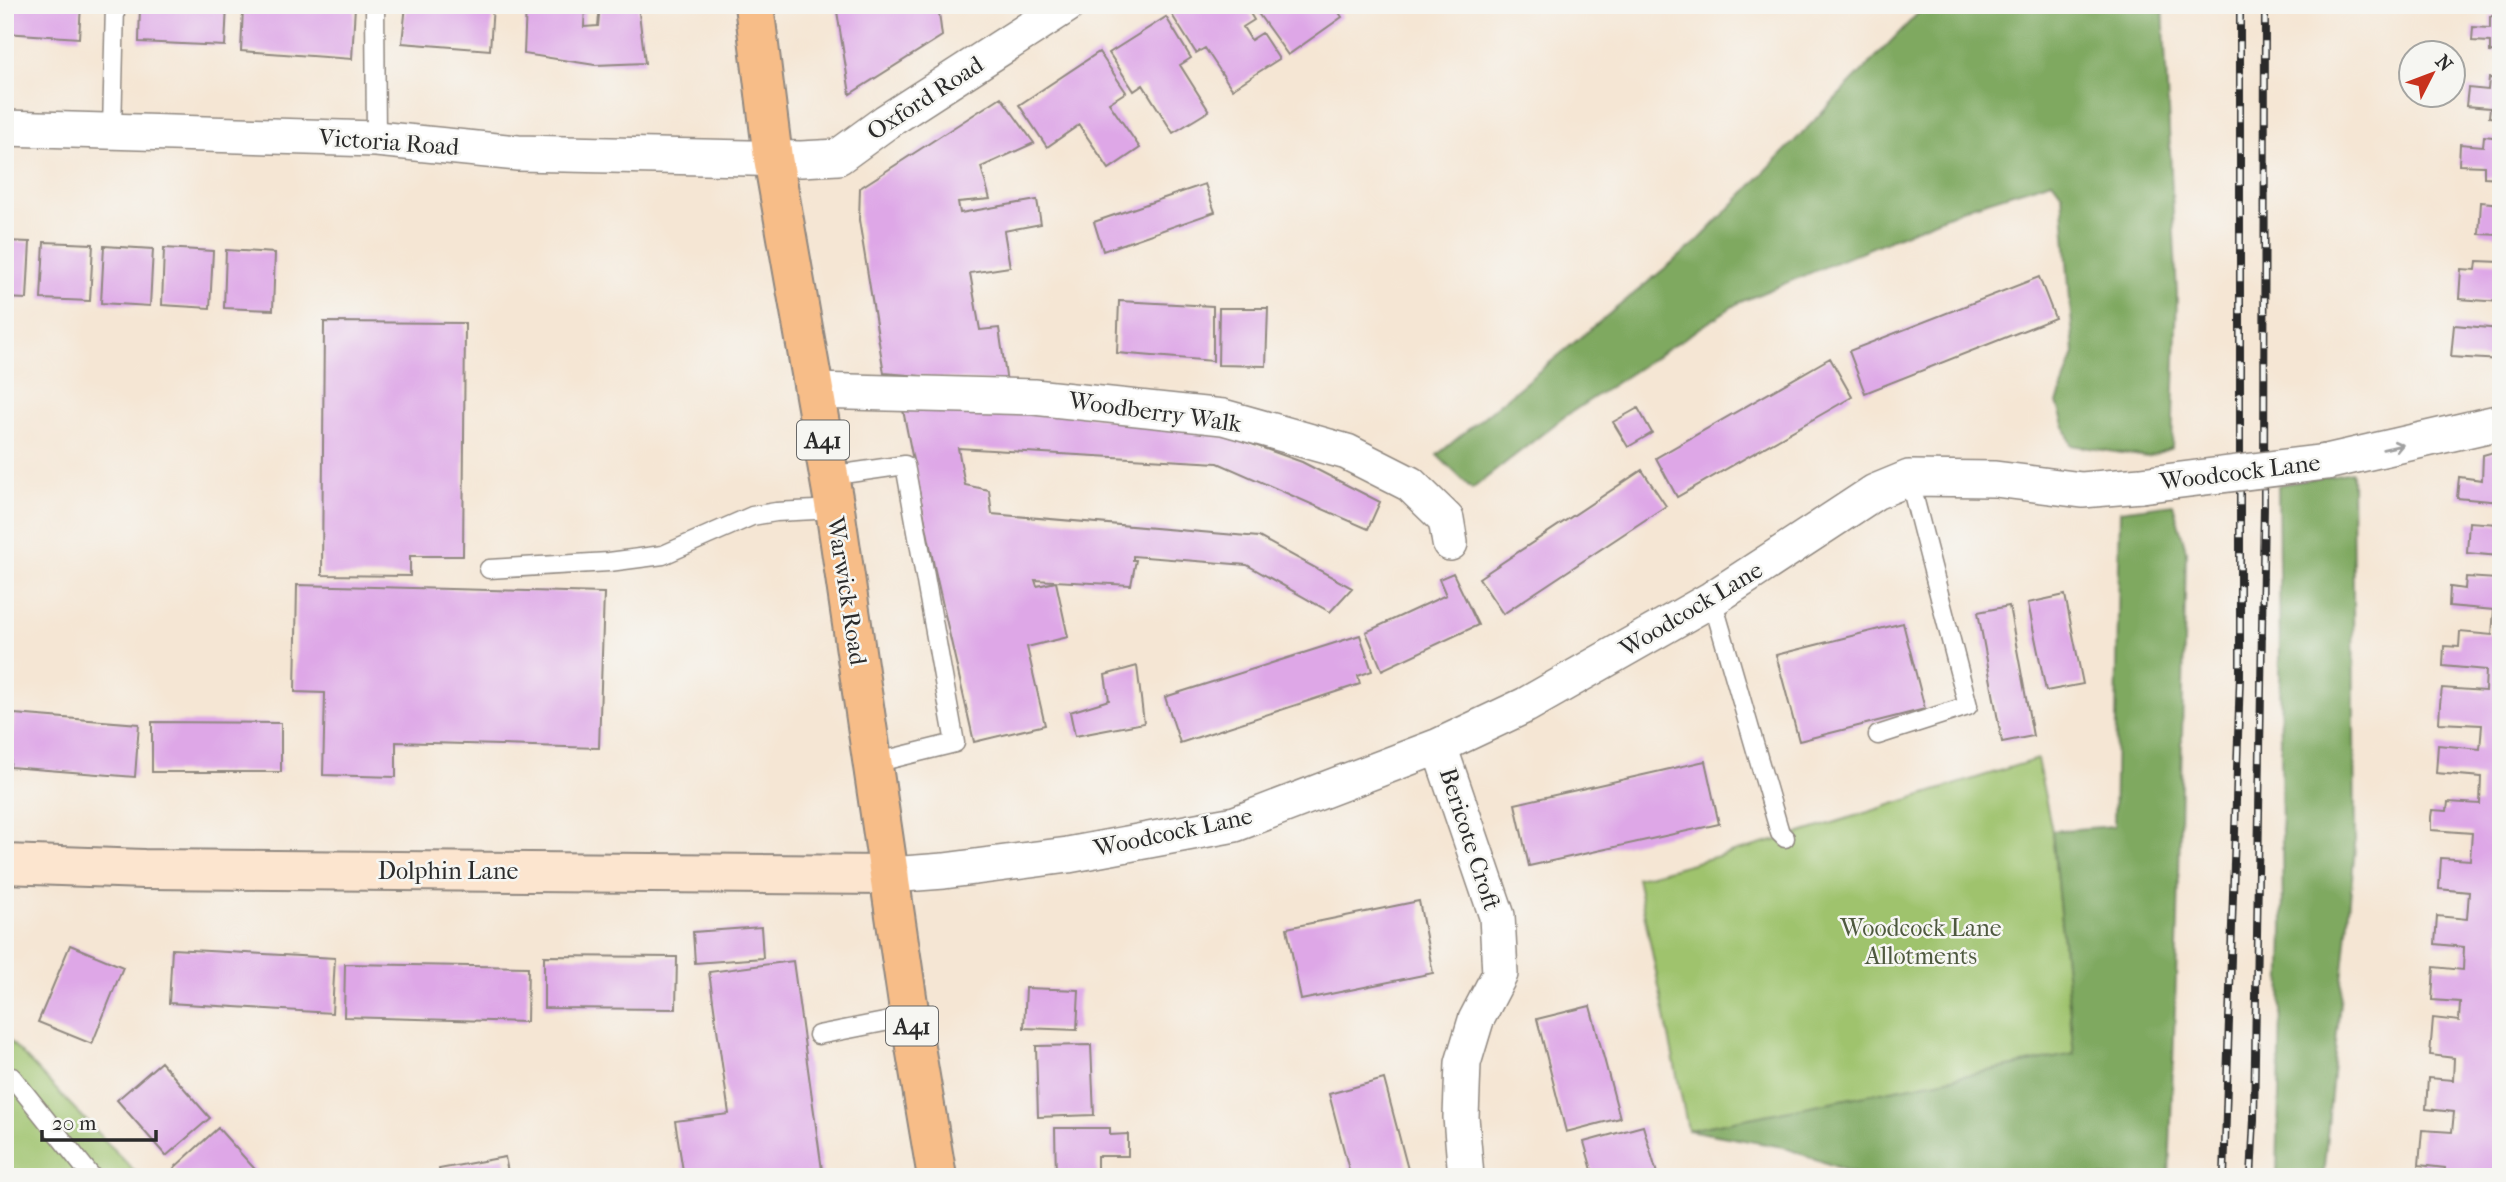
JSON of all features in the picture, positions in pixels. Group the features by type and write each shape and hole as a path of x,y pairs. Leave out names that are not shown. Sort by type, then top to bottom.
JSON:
{"highway":[{"name":"Warwick Road","path":"754,5 773,158 832,493 910,1017 937,1177"}],"street":[{"name":"Oxford Road","path":"773,158 838,157 886,122 1067,5"},
{"name":"Victoria Road","path":"5,128 376,139 518,153 773,158"},
{"name":"Woodberry Walk","path":"814,391 1034,397 1223,417 1347,452 1410,484 1446,520 1450,543"},
{"name":"Woodcock Lane","path":"890,875 1068,855 1235,824 1439,746 1526,705 1712,599 1875,492 1909,478 1995,479 2082,490 2141,485 2326,462 2501,422"},
{"name":"Bericote Croft","path":"1439,746 1497,916 1500,974 1476,1020 1462,1063 1461,1117 1466,1177"},
{"name":"Dolphin Lane","path":"5,864 158,869 890,875"}],"lane":[{"path":"112,131 115,5"},
{"path":"375,5 376,139"},
{"path":"489,569 609,562 663,555 752,516 776,512 905,465 955,743 874,763"},
{"path":"1878,735 1968,706 1909,478"},
{"path":"1712,599 1780,833 1785,838"},
{"path":"818,1035 910,1017"},
{"path":"12,1077 92,1177"}],"green space":[{"path":"1926,5 2163,5 2177,296 2172,448 2147,457 2071,445 2057,403 2074,353 2062,194 2052,181 1971,206 1738,303 1564,417 1472,489 1437,455 1697,242"},
{"path":"2352,472 2355,848 2323,1177 2277,1177 2283,928 2278,485"},
{"path":"2173,504 2186,550 2169,1177 1864,1177 1783,1147 1688,1130 2074,1054 2052,831 2114,826 2120,511"},
{"name":"Woodcock Lane Allotments","path":"2037,759 2052,831 2074,1055 1688,1130 1637,878 1785,838"},
{"path":"5,1036 140,1177 5,1177"}],"building":[{"path":"5,5 81,5 79,38 5,33"},
{"path":"140,5 227,5 225,46 139,42"},
{"path":"285,5 355,6 352,59 241,51 243,8 285,11"},
{"path":"406,5 493,5 490,50 402,43"},
{"path":"526,5 585,6 584,27 598,26 600,5 638,5 645,63 595,65 524,54"},
{"path":"836,5 938,5 942,36 850,94"},
{"path":"1187,5 1245,5 1254,20 1243,27 1251,40 1262,33 1279,59 1232,89 1205,48 1196,53 1172,15"},
{"path":"1252,5 1334,5 1342,17 1288,55"},
{"path":"2490,16 2501,17 2501,53 2490,52 2490,42 2472,41 2473,27 2490,28"},
{"path":"1166,17 1191,58 1180,65 1209,111 1173,133 1143,85 1134,91 1109,53"},
{"path":"1099,52 1126,92 1109,103 1140,148 1109,169 1079,125 1047,147 1019,105"},
{"path":"2489,78 2501,79 2501,118 2489,117 2490,108 2468,106 2468,88 2488,90"},
{"path":"1001,97 1034,143 981,167 990,199 958,202 960,213 1037,200 1041,224 1004,231 1010,267 970,273 980,330 999,328 1007,383 884,373 859,220 860,188"},
{"path":"2484,136 2501,138 2501,178 2484,177 2484,166 2459,165 2460,144 2483,146"},
{"path":"1205,184 1215,212 1103,251 1094,222"},
{"path":"2481,202 2501,204 2501,235 2479,234"},
{"path":"5,241 30,242 27,299 5,298"},
{"path":"44,242 93,244 90,301 41,299"},
{"path":"104,246 153,249 150,306 101,303"},
{"path":"164,248 213,251 210,308 162,305"},
{"path":"226,250 275,253 273,310 224,308"},
{"path":"2477,261 2501,262 2501,302 2459,299 2461,269 2476,270"},
{"path":"2039,277 2055,318 1865,393 1849,351"},
{"path":"1119,301 1213,306 1213,361 1117,353"},
{"path":"1219,308 1268,308 1266,366 1218,365"},
{"path":"324,322 465,323 463,556 410,556 410,576 322,575"},
{"path":"2454,325 2501,329 2501,360 2451,357"},
{"path":"1830,358 1852,397 1677,497 1656,458"},
{"path":"902,405 1081,415 1224,434 1302,462 1380,502 1368,529 1218,463 958,448 965,485 989,490 992,514 1259,537 1352,588 1330,612 1247,565 1133,556 1133,560 1136,560 1131,585 1035,580 1037,586 1056,582 1068,637 1027,647 1045,725 974,742 934,566"},
{"path":"1638,408 1652,433 1628,447 1613,422"},
{"path":"2501,450 2501,502 2457,498 2459,477 2482,480 2483,455"},
{"path":"1642,470 1666,506 1503,614 1479,578"},
{"path":"2499,519 2501,1177 2444,1177 2445,1168 2419,1165 2422,1130 2452,1132 2454,1112 2426,1109 2428,1078 2453,1080 2454,1058 2430,1055 2433,1018 2459,1021 2460,1002 2432,1000 2434,967 2463,970 2464,947 2435,944 2437,916 2467,919 2469,892 2439,889 2441,858 2470,860 2472,833 2431,830 2431,817 2432,810 2447,811 2448,802 2480,804 2481,777 2436,773 2438,745 2480,749 2482,725 2439,723 2440,704 2442,688 2485,691 2486,670 2443,666 2444,646 2459,647 2460,632 2492,635 2494,610 2449,606 2450,587 2465,589 2466,577 2497,579 2499,556 2467,553 2469,522 2498,524"},
{"path":"1453,573 1478,625 1382,670 1366,632 1446,595 1439,579"},
{"path":"297,585 604,593 599,748 396,742 396,777 323,775 325,693 295,692"},
{"path":"2065,595 2083,684 2046,691 2028,603"},
{"path":"2009,606 2033,736 2002,742 1978,612"},
{"path":"1903,623 1925,709 1799,741 1776,655"},
{"path":"1360,635 1372,671 1358,676 1360,684 1180,743 1165,697"},
{"path":"1137,666 1144,723 1075,736 1070,712 1109,700 1105,675"},
{"path":"14,714 139,724 135,777 10,767"},
{"path":"152,722 281,723 281,772 152,772"},
{"path":"1705,761 1719,824 1529,866 1515,804"},
{"path":"1419,901 1433,973 1301,1000 1287,928"},
{"path":"761,927 763,958 695,963 693,932"},
{"path":"70,945 123,967 92,1044 38,1022"},
{"path":"172,949 335,958 332,1013 169,1003"},
{"path":"544,956 677,957 676,1009 544,1008"},
{"path":"793,961 823,1177 684,1177 675,1121 729,1114 709,972"},
{"path":"345,964 528,967 527,1022 344,1017"},
{"path":"1026,988 1079,990 1077,1030 1024,1028"},
{"path":"1590,1006 1620,1118 1566,1132 1537,1019"},
{"path":"1091,1045 1094,1115 1038,1117 1036,1046"},
{"path":"161,1062 210,1118 166,1156 117,1100"},
{"path":"1384,1079 1410,1177 1351,1177 1329,1094"},
{"path":"1643,1126 1658,1177 1594,1177 1584,1142"},
{"path":"218,1128 262,1177 182,1177 174,1168"},
{"path":"1055,1128 1110,1128 1110,1135 1128,1134 1128,1156 1097,1156 1097,1177 1056,1177"},
{"path":"505,1157 509,1177 440,1177 439,1169"}],"railway":[{"path":"2224,1177 2240,675 2240,5"},
{"path":"2251,1177 2264,505 2265,5"}]}
